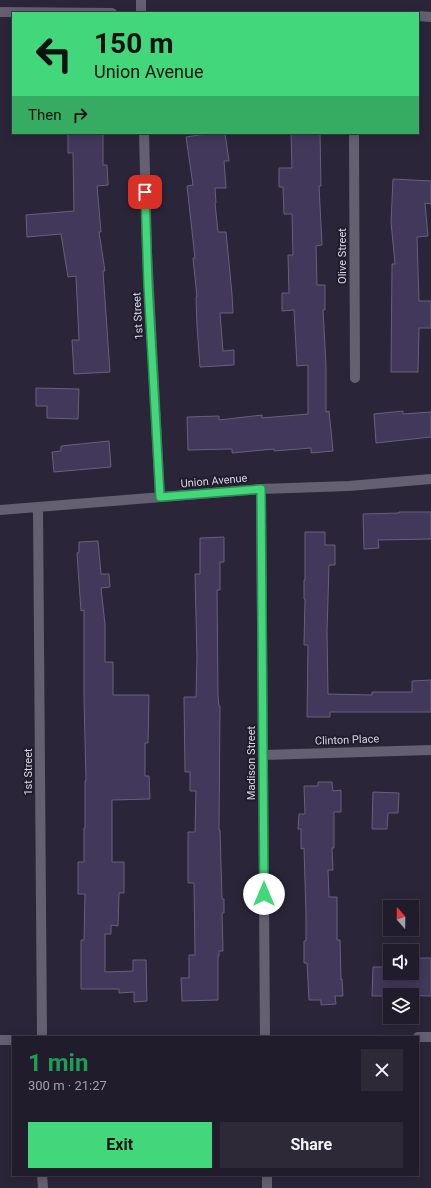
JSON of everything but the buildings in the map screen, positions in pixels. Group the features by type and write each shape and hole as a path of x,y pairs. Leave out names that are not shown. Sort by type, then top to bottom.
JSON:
{"street":[{"path":"141,0 141,12"},
{"path":"0,12 12,12"},
{"path":"419,16 431,16"},
{"name":"1st Street","path":"144,134 147,265 160,497"},
{"name":"Olive Street","path":"354,134 355,378"},
{"name":"Union Avenue","path":"0,510 261,489 349,486 431,479"},
{"name":"Madison Street","path":"261,489 265,1036"},
{"name":"1st Street","path":"38,507 42,1036"},
{"name":"Clinton Place","path":"263,754 431,750"},
{"path":"419,1037 431,1037"},
{"path":"0,1040 12,1040"},
{"path":"42,1176 43,1188"},
{"path":"267,1176 267,1188"}],"route":[{"path":"145,192 148,284 160,497 261,489 264,894"}]}
